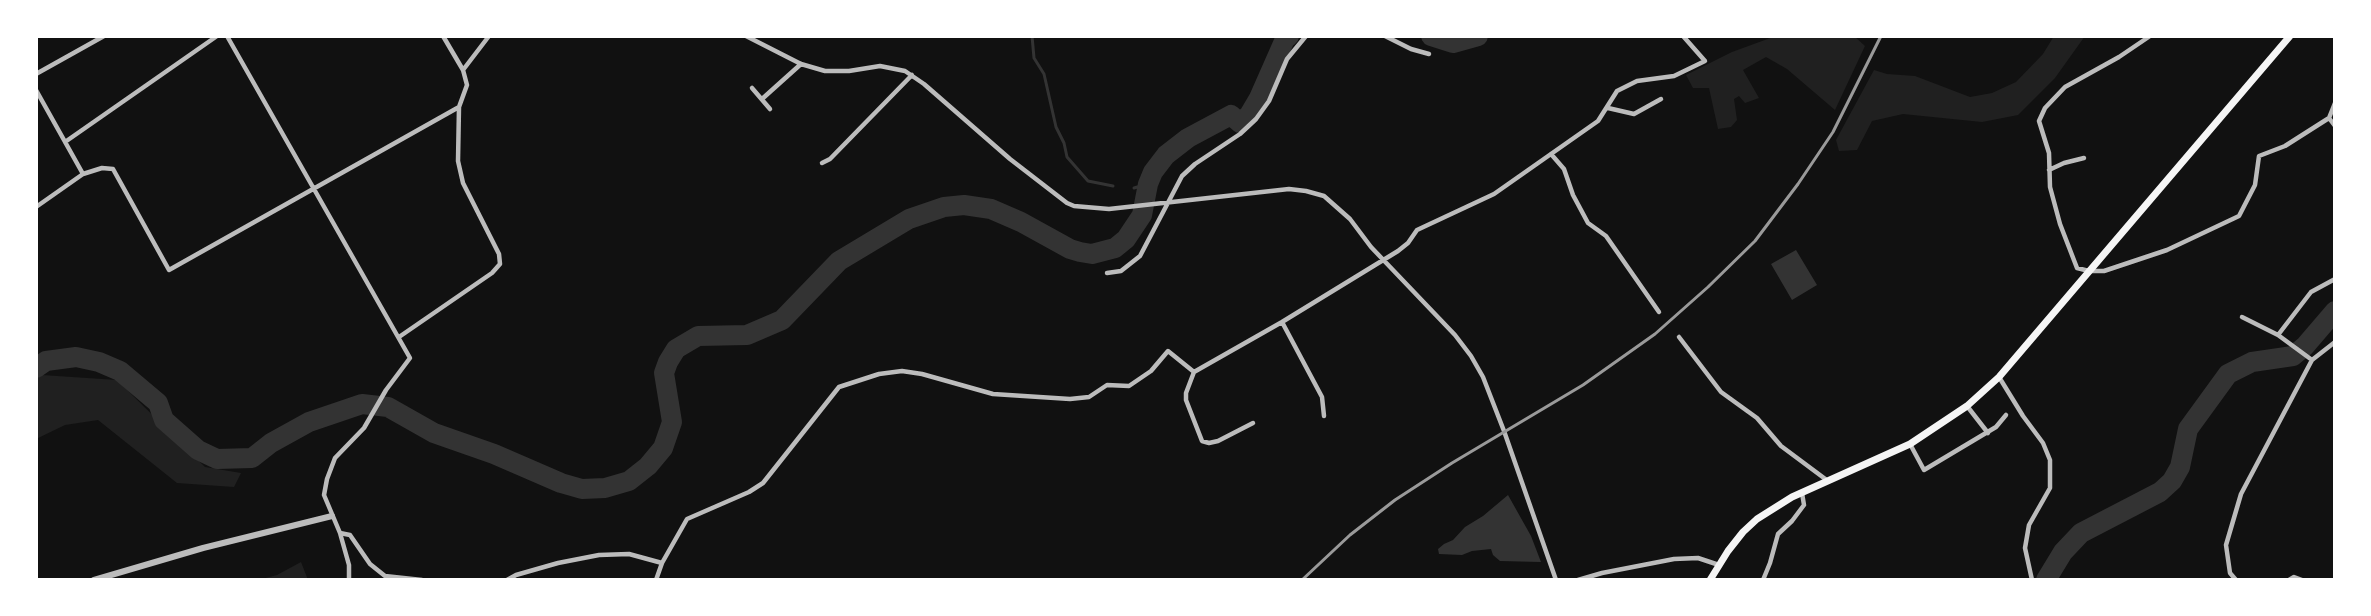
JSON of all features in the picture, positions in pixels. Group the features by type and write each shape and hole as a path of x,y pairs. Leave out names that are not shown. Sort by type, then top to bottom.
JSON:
{"main road":[{"path":"1710,580 1743,532 1757,519 1802,493 1910,444 1967,406 1999,377 2290,36"}],"street":[{"path":"36,74 104,36"},
{"path":"65,142 217,36"},
{"path":"227,36 410,358 364,428 335,458 327,479 324,495 340,533 349,565 349,580"},
{"path":"399,337 492,273 500,264 499,254 463,183 458,161 459,107 467,85 463,70 443,36"},
{"path":"463,70 489,36"},
{"path":"746,36 801,64 825,71 849,71 880,66 905,71 1010,159 1074,206 1096,209 1124,207 1289,189 1324,196 1350,219 1384,260 1455,335 1471,356 1483,378 1556,580"},
{"path":"1107,273 1121,271 1140,256 1182,176 1256,120 1269,101 1287,59 1306,36"},
{"path":"1385,36 1411,49 1429,54"},
{"path":"1253,423 1218,441 1209,443 1202,441 1186,400 1186,393 1194,372 1384,260 1408,243 1417,230 1494,194 1598,121 1617,91 1637,81 1674,76 1705,61 1683,36"},
{"path":"2150,36 2119,57 2065,87 2045,108 2039,121 2049,153 2050,186 2064,235 2077,268 2104,271 2167,250 2239,216 2254,184 2259,156 2285,146 2330,118 2335,103"},
{"path":"762,99 801,64"},
{"path":"822,163 830,159 912,75"},
{"path":"752,88 770,109"},
{"path":"36,90 83,174"},
{"path":"1608,108 1634,114 1661,99"},
{"path":"36,207 83,174 102,168 113,169 169,270 459,107"},
{"path":"2330,118 2335,126"},
{"path":"1551,154 1564,169 1573,195 1588,223 1606,236 1659,312"},
{"path":"2049,170 2064,163 2085,158"},
{"path":"2278,334 2311,292 2335,279"},
{"path":"2242,317 2278,334 2294,349 2312,360"},
{"path":"1282,322 1322,397 1324,416"},
{"path":"1679,337 1721,392 1757,418 1781,446 1828,481"},
{"path":"2236,580 2230,573 2226,545 2241,494 2312,360 2335,342"},
{"path":"656,580 662,563 687,519 749,492 763,483 839,387 879,374 902,371 922,374 993,394 1070,399 1089,397 1107,385 1129,386 1151,371 1168,351 1194,372"},
{"path":"1999,377 2043,443 2050,460 2050,488 2029,525 2025,548 2032,580"},
{"path":"1967,406 1988,433"},
{"path":"1910,444 1924,470 1988,433 2006,415"},
{"path":"1763,580 1778,534 1804,505 1802,493"},
{"path":"94,580 203,548 332,516"},
{"path":"340,533 350,536 370,564 385,576 422,580"},
{"path":"507,580 537,569 599,555 629,554 662,563"},
{"path":"1578,580 1674,559 1698,558 1719,565"},
{"path":"2289,580 2295,577 2302,580"}],"shaded area":[{"path":"1854,36 1865,46 1835,110 1787,69 1766,57 1743,70 1759,98 1745,103 1739,96 1734,99 1737,120 1731,127 1718,129 1709,88 1693,88 1686,75 1732,52 1773,37"},
{"path":"2054,36 2085,36 2055,78 2018,115 1982,122 1903,114 1872,121 1857,150 1839,151 1836,140 1874,70 1887,74 1915,76 1970,97 1992,93 2016,82 2043,54"},
{"path":"1796,250 1817,285 1792,300 1771,264"},
{"path":"42,375 117,380 205,467 241,473 234,487 177,483 98,420 65,425 36,439 36,379"},
{"path":"1508,495 1531,536 1541,562 1500,561 1493,555 1491,549 1472,551 1462,555 1439,554 1438,549 1453,540 1465,527 1483,516"},
{"path":"301,562 308,580 258,580 277,575"}],"waterway":[{"path":"1032,36 1034,58 1044,74 1056,127 1064,143 1067,157 1088,181 1113,186"},
{"path":"36,368 46,361 76,357 99,362 120,371 158,403 164,420 198,450 217,459 252,458 271,443 309,422 362,404 388,407 434,433 494,454 561,483 582,489 605,488 629,481 648,466 663,448 672,422 664,373 676,349 698,336 747,335 782,320 839,261 909,219 944,207 964,205 991,209 1080,252 1092,254 1115,248 1126,239 1142,215 1148,184 1153,172 1166,155 1188,138 1231,115 1240,123 1249,115 1285,39 1289,36"},
{"path":"1431,36 1453,43 1478,36"},
{"path":"1134,188 1148,184"},
{"path":"2046,580 2063,552 2081,533 2160,492 2172,481 2180,467 2188,429 2228,374 2252,362 2293,356 2305,346 2335,311"}],"railway":[{"path":"1302,580 1350,535 1395,500 1452,463 1583,385 1655,334 1708,287 1755,241 1798,184 1833,132 1881,36"}]}
